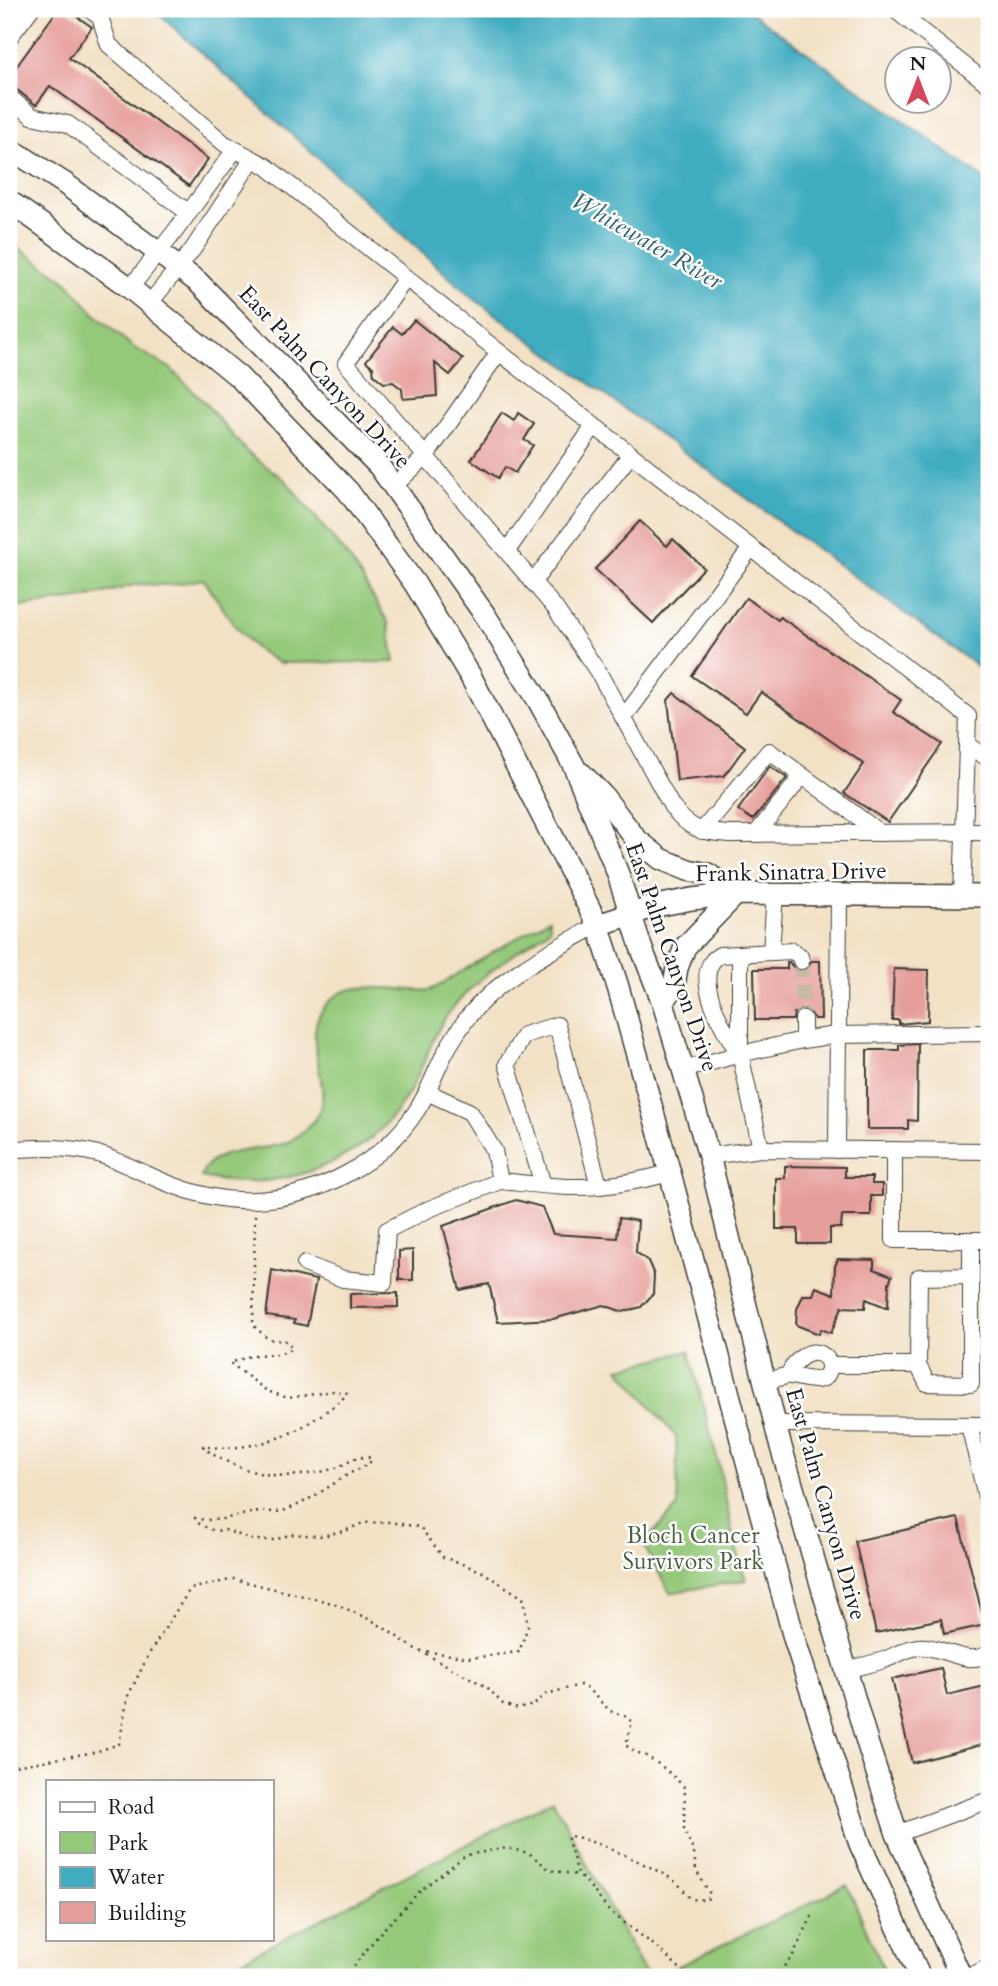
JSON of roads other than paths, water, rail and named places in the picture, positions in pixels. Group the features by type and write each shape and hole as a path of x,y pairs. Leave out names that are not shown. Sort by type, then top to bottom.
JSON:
{"main road":[{"name":"East Palm Canyon Drive","path":"9,148 64,183 198,282 379,466 485,615 538,700 574,766 663,1003 709,1156 775,1424 846,1670 897,1834 961,1977"},
{"path":"9,201 150,303 239,377 348,491 415,584 471,677 597,925 618,987 670,1173 794,1638 860,1844 920,1977"},
{"path":"574,766 603,796 636,839 661,859 688,870 708,874 736,894 685,947 674,986 663,1003"},
{"name":"Frank Sinatra Drive","path":"597,925 631,913 692,899 736,894 989,896"}],"street":[{"path":"9,38 31,9"},
{"path":"89,9 100,17 110,45 234,151 266,166 499,352 968,716 962,895"},
{"path":"894,9 989,85"},
{"path":"9,97 32,116 68,124 189,213"},
{"path":"130,288 234,151"},
{"path":"150,303 195,245 252,160"},
{"path":"406,278 346,363 555,608 600,675 673,807 684,822 702,831 729,834 989,832"},
{"path":"394,486 426,456 499,352"},
{"path":"507,551 594,426"},
{"path":"533,582 631,454"},
{"path":"624,717 751,548"},
{"path":"967,745 989,759"},
{"path":"702,831 769,751 880,833"},
{"path":"756,834 802,776"},
{"path":"771,952 775,894"},
{"path":"837,1150 839,895"},
{"name":"Frank Sinatra Drive","path":"9,1150 75,1150 100,1155 188,1191 214,1197 255,1200 296,1194 322,1186 356,1168 386,1147 402,1130 417,1110 456,1035 484,1000 531,964 597,925"},
{"path":"740,1054 723,1030 707,982 707,970 712,959 720,955 792,951 800,956 801,961"},
{"path":"740,954 740,1054 761,1149"},
{"path":"803,1020 803,1040"},
{"path":"542,1185 507,1063 524,1035 557,1025 599,1186"},
{"path":"683,1070 740,1054 836,1035 989,1033"},
{"path":"427,1092 470,1112 494,1151 500,1181"},
{"path":"709,1156 761,1149 989,1151"},
{"path":"894,1150 894,1240 989,1240"},
{"path":"304,1264 343,1279 384,1283 387,1230 429,1209 500,1181 599,1186 670,1173"},
{"path":"971,1240 971,1276 971,1384 927,1383 918,1365 919,1277 971,1276"},
{"path":"765,1382 789,1375 800,1379 816,1379 825,1376 829,1365 918,1365"},
{"path":"775,1424 989,1425"},
{"path":"969,1425 989,1509"},
{"path":"846,1670 882,1661 917,1647 932,1648 972,1659 989,1653"},
{"path":"897,1834 989,1800"},
{"path":"968,1977 989,1967"}],"water":[{"name":"Whitewater River","path":"153,9 746,9 883,107 883,116 896,116 989,182 989,675 470,296"}],"tunnel":[{"path":"801,961 803,1019"}],"park label":[{"name":"Bloch Cancer Survivors Park","path":"693,1548"}]}
